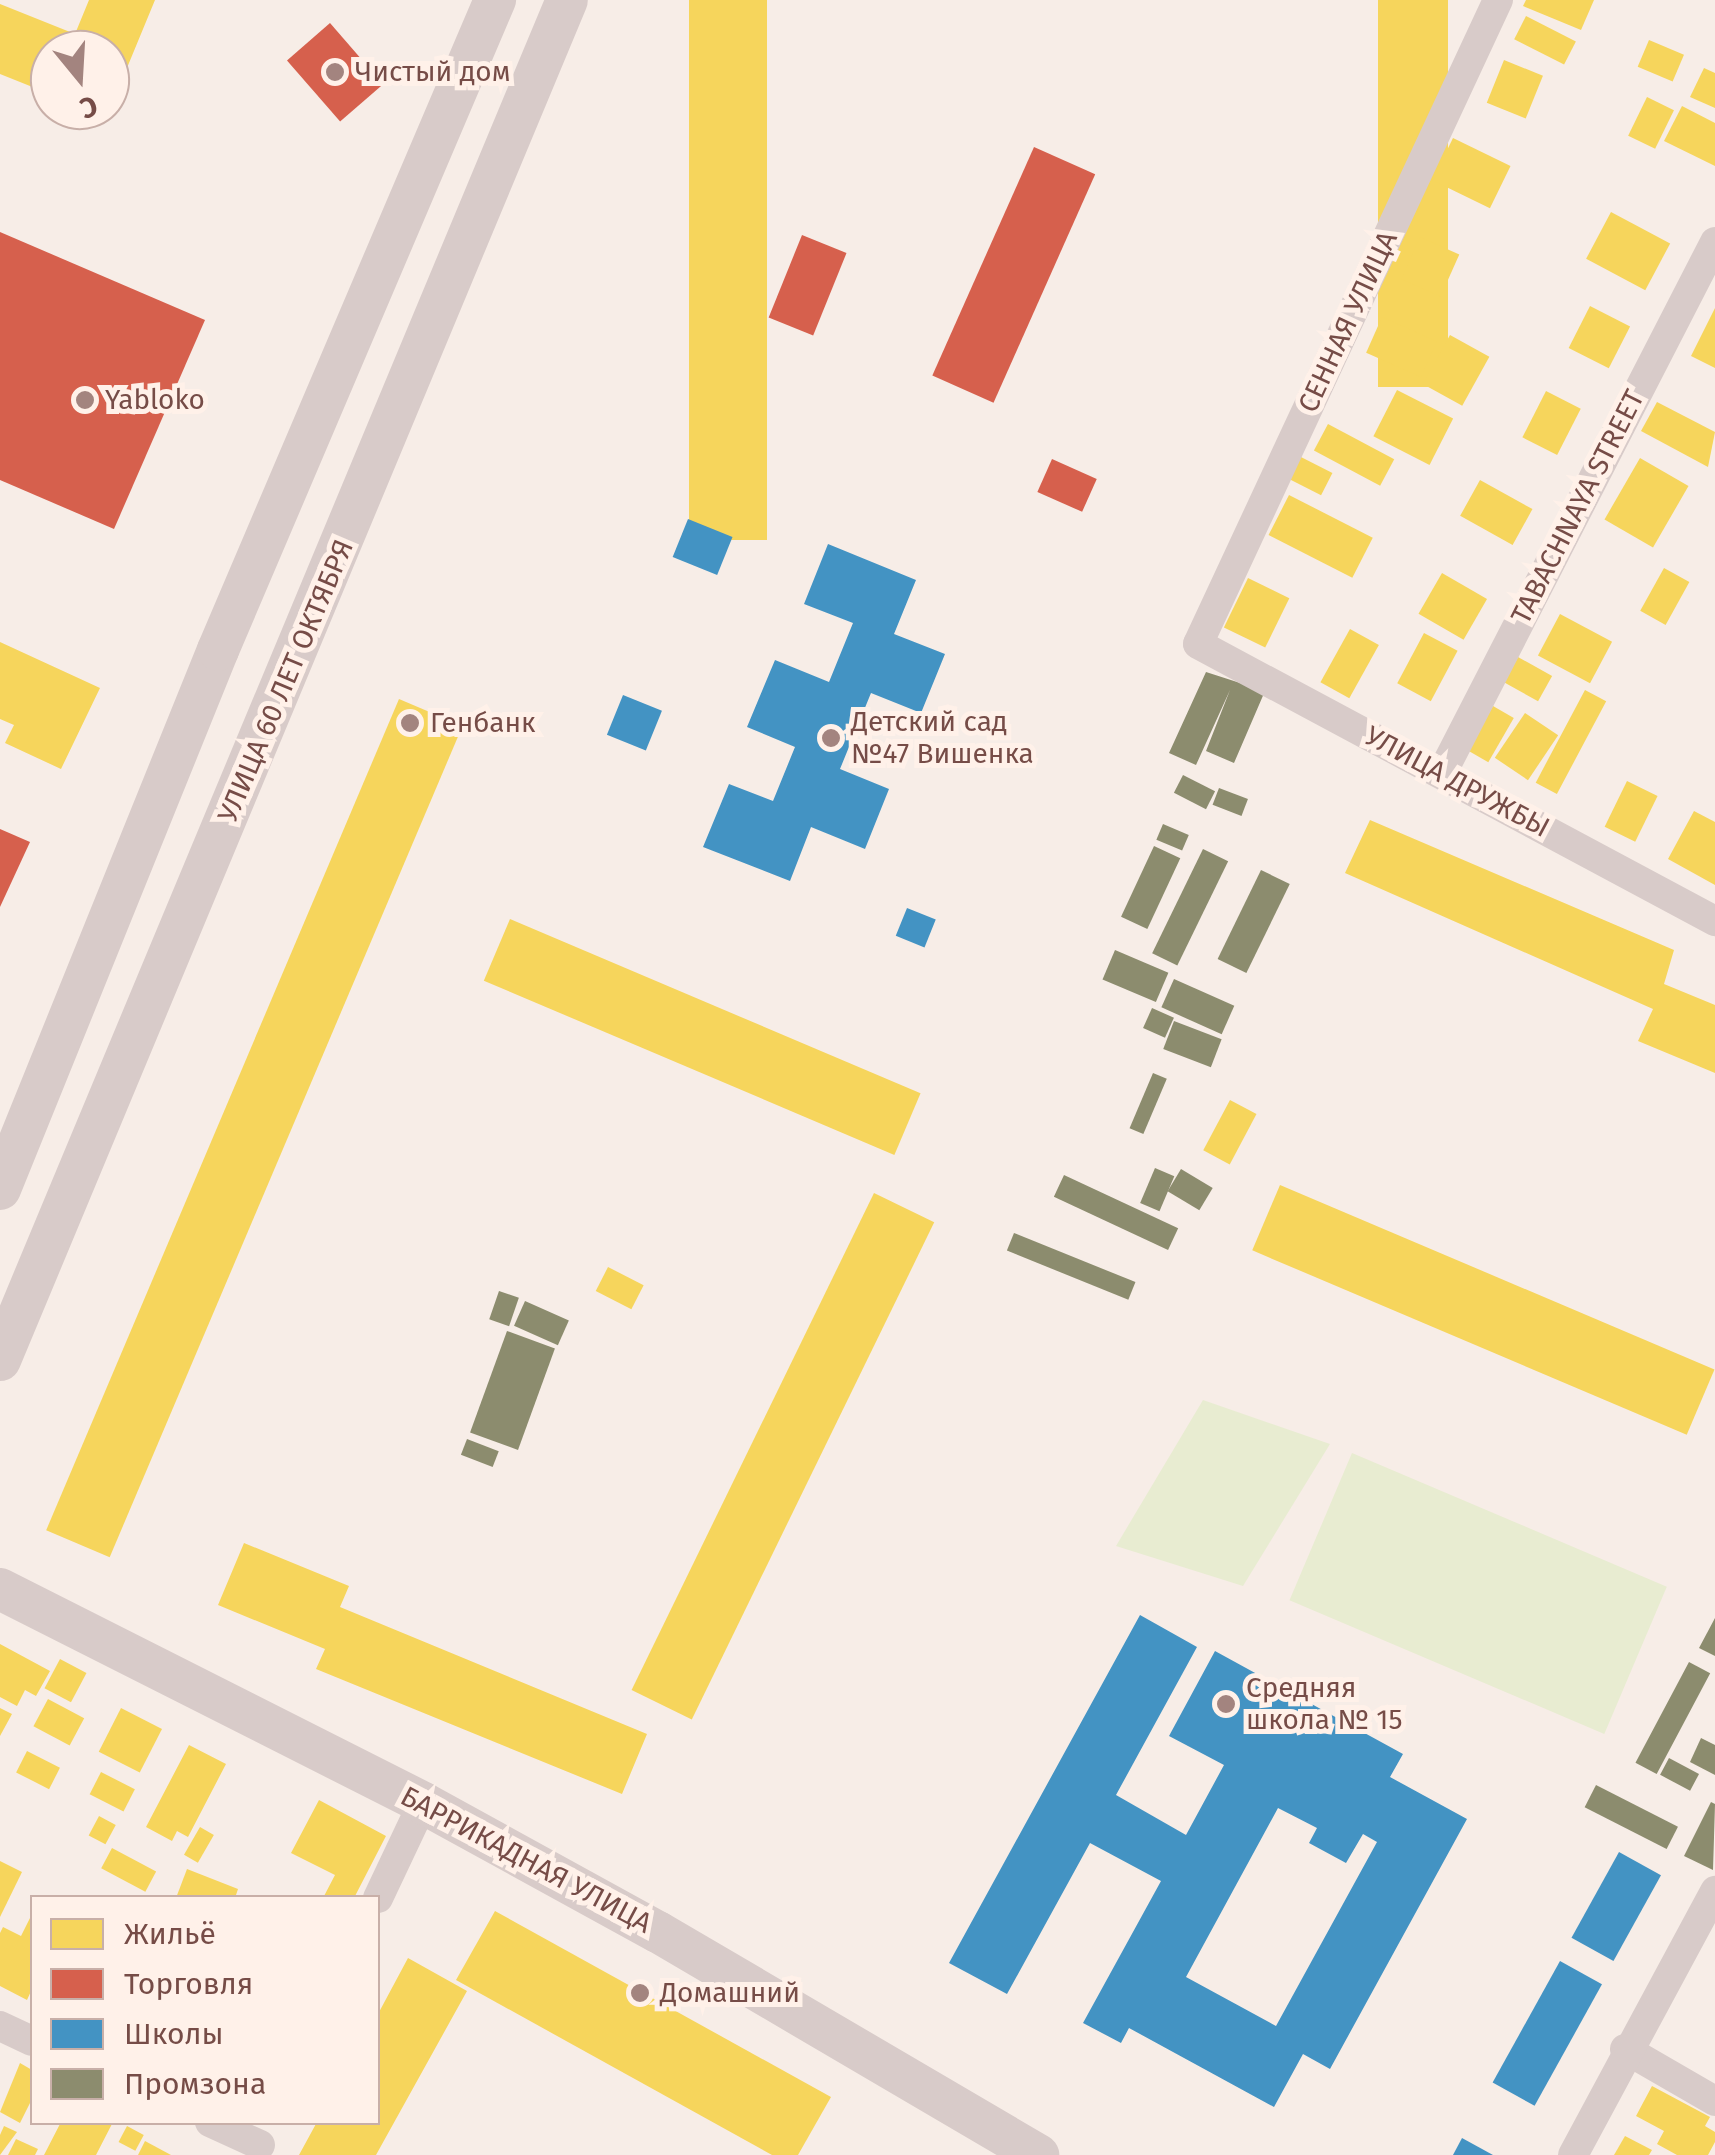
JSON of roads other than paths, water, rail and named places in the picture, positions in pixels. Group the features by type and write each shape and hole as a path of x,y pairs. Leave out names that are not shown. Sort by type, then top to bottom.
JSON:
{"main road":[{"path":"0,1189 218,650 494,0"},
{"name":"УЛИЦА 60 ЛЕТ ОКТЯБРЯ","path":"0,1360 567,0"},
{"name":"БАРРИКАДНАЯ УЛИЦА","path":"0,1589 423,1803 658,1932 1038,2155"}],"street":[{"name":"СЕННАЯ УЛИЦА","path":"1198,644 1498,0"},
{"name":"TABACHNAYA STREET","path":"1442,773 1715,242"},
{"name":"УЛИЦА ДРУЖБЫ","path":"1198,644 1715,921"},
{"path":"379,1895 423,1803"},
{"path":"1573,2155 1626,2049 1715,1891"},
{"path":"0,2026 30,2039"},
{"path":"1626,2049 1715,2102"},
{"path":"218,2125 262,2141"}],"place":[{"name":"Чистый дом","path":"335,72"},
{"name":"Yabloko","path":"85,400"},
{"name":"Генбанк","path":"410,723"},
{"name":"Детский сад №47 Вишенка","path":"831,738"},
{"name":"Средняя школа № 15","path":"1226,1704"},
{"name":"Домашний","path":"640,1993"}]}
